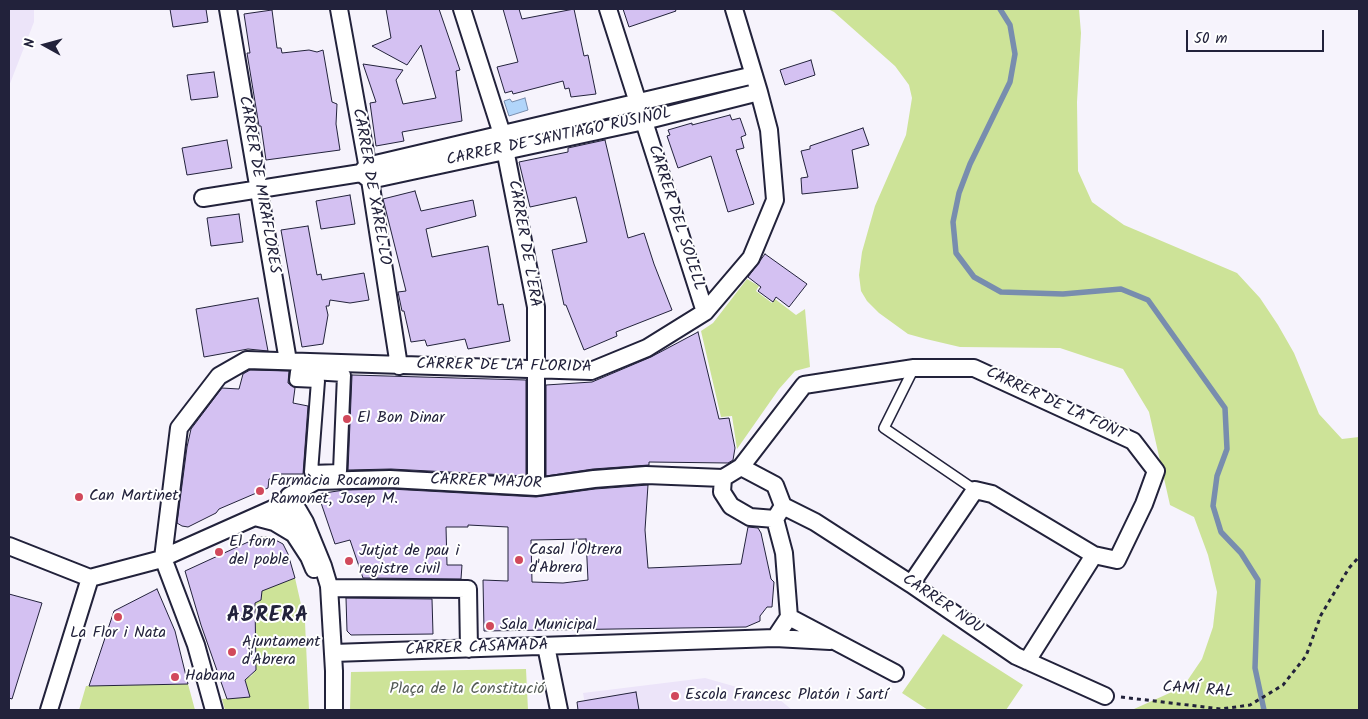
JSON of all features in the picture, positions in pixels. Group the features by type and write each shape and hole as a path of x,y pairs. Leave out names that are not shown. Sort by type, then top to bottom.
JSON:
{"street":[{"name":"CARRER DE MIRAFLORES","path":"228,9 288,361"},
{"name":"CARRER DE XAREL·LO","path":"339,9 399,366"},
{"name":"CARRER DE L'ERA","path":"462,9 506,150 536,307 536,487"},
{"name":"CARRER DEL SOLELL","path":"608,9 705,312"},
{"name":"CARRER DE LA FLORIDA","path":"163,558 179,428 219,376 247,360 591,371 647,348 705,312 751,258 775,200 769,130 734,9"},
{"name":"CARRER DE SANTIAGO RUSIÑOL","path":"366,173 502,134 754,75"},
{"name":"CARRER DE SANTIAGO RUSIÑOL","path":"203,198 506,150 644,121 759,92"},
{"name":"CARRER DE LA FONT","path":"741,467 804,384 914,368 974,368 1133,441 1156,470 1144,504 1117,560 1094,555"},
{"path":"297,372 344,375 340,471 311,472 318,381 296,380 297,372"},
{"path":"775,638 789,617 784,553 779,512 775,485 741,467 723,478 722,492 732,506 750,517 779,512"},
{"name":"CARRER MAJOR","path":"90,578 163,558 286,503 289,496 316,481 390,479 536,487 594,479 646,475 723,478"},
{"path":"911,584 975,490 992,494 1094,555 1027,661"},
{"path":"331,618 309,557 294,534 285,515 286,503 298,510 305,522 323,566 329,588 331,618 333,654 334,710"},
{"name":"CARRER NOU","path":"779,512 815,522 911,584 1016,656 1105,696"},
{"path":"255,517 274,522 294,534"},
{"path":"9,546 90,578 48,710"},
{"path":"163,558 196,645 214,710"},
{"path":"329,588 468,589 470,649"},
{"path":"789,617 894,673"},
{"name":"CARRER CASAMADA","path":"333,654 775,638 834,641"},
{"path":"546,646 559,710"}],"lane":[{"path":"914,368 884,428 975,490"}],"path":[{"name":"CAMÍ RAL","path":"1105,696 1222,709 1250,705 1283,685 1306,656 1321,615 1349,568 1359,557"}],"shaded area":[{"path":"9,9 34,9 34,22 9,86"},
{"name":"Escola Francesc Platón i Sartí","path":"705,678 779,699 792,710 586,710 583,693"}],"green space":[{"path":"828,9 1079,9 1081,33 1077,102 1078,171 1092,202 1124,225 1237,273 1260,298 1278,325 1294,353 1319,414 1342,439 1359,437 1359,710 1114,710 1134,709 1183,687 1202,659 1213,627 1217,592 1208,555 1194,517 1170,505 1149,412 1123,369 1060,348 960,347 926,339 908,334 879,313 867,301 861,291 859,275 862,252 875,206 906,135 912,98 909,85 895,66 834,12"},
{"path":"747,279 759,286 756,291 772,303 775,299 796,315 805,309 810,367 795,371 779,389 737,449 732,416 721,417 701,331 713,323"},
{"path":"295,578 305,622 309,710 225,710 222,699 249,697 245,678 251,676 256,670 255,603 261,599 259,592"},
{"path":"943,634 1023,685 1006,710 928,710 902,693"},
{"name":"Plaça de la Constitució","path":"526,669 528,710 350,710 351,672"},
{"path":"188,684 195,710 79,710 86,686"}],"water":[{"path":"525,98 528,110 509,116 504,101 510,99 512,102"}],"building":[{"path":"170,9 206,9 208,22 173,27"},
{"path":"386,9 439,9 460,70 456,71 462,121 402,132 404,141 376,146 370,103 376,102 363,64 403,70 396,80 403,104 436,98 421,45 407,65 372,46 391,38"},
{"path":"503,9 519,9 522,19 574,9 584,56 588,55 596,94 571,97 569,88 565,89 563,81 513,94 512,91 505,93 497,67 518,62"},
{"path":"623,9 675,9 676,11 629,27"},
{"path":"272,10 277,48 281,48 282,53 309,50 317,52 323,50 332,102 337,104 336,124 340,150 266,160 247,53 250,53 244,14"},
{"path":"811,60 815,75 785,85 780,70"},
{"path":"214,72 218,97 191,100 187,75"},
{"path":"730,115 732,120 740,118 746,135 741,137 744,148 736,150 754,204 728,212 711,156 678,168 667,136 670,135 668,130"},
{"path":"863,128 869,145 852,150 858,188 802,194 801,178 808,177 801,151 810,149 810,146"},
{"path":"227,140 232,168 187,175 182,148"},
{"path":"605,140 628,238 644,233 672,310 616,332 617,336 584,350 566,305 564,305 552,250 587,242 576,197 530,207 519,162 568,152 568,148"},
{"path":"415,191 421,211 473,200 476,216 426,229 432,257 488,246 498,305 503,304 510,341 468,349 465,339 427,346 425,340 411,342 398,292 406,291 383,199"},
{"path":"350,195 355,224 321,229 316,201"},
{"path":"239,214 243,242 211,246 207,218"},
{"path":"308,226 317,275 321,274 322,280 364,273 369,300 350,303 330,300 329,306 326,306 328,315 323,344 302,347 281,230"},
{"path":"765,254 807,284 789,307 776,297 773,302 758,291 761,287 748,277"},
{"path":"258,298 268,351 248,349 204,357 196,309"},
{"path":"698,332 719,419 729,418 735,448 733,460 728,463 649,462 649,465 593,469 546,476 546,385 592,382 651,357"},
{"path":"250,370 289,371 288,383 295,388 293,403 308,406 303,474 281,474 281,478 269,479 268,488 219,509 216,513 188,527 182,526 177,523 191,429 222,388 239,389 243,374"},
{"path":"352,375 526,380 526,476 391,469 348,470"},
{"path":"648,485 645,530 648,568 741,564 748,527 758,528 761,533 771,579 774,582 772,607 767,607 760,616 760,621 746,627 484,631 483,580 508,581 508,527 468,525 468,527 446,527 447,565 462,565 461,579 363,578 350,540 335,544 318,494 344,490 390,489 536,497 595,489","holes":["586,539 588,580 563,583 532,582 531,540"]},
{"path":"259,537 270,537 283,544 295,578 262,591 261,600 255,603 256,670 245,680 250,697 227,699 201,625 185,571"},
{"path":"157,589 175,631 188,684 89,686 114,611"},
{"path":"9,594 42,603 12,699 9,698"},
{"path":"346,598 432,599 433,634 351,635 347,631"},
{"path":"636,692 639,710 578,710 577,702"}],"waterway":[{"path":"1000,9 1010,25 1015,54 1010,82 970,164 959,193 953,222 956,253 974,277 1001,292 1063,294 1121,289 1148,300 1225,408 1227,449 1217,476 1213,506 1221,532 1241,553 1258,580 1255,668 1264,710"}],"place":[{"name":"El Bon Dinar","path":"347,419"},
{"name":"Farmàcia Rocamora Ramonet, Josep M.","path":"260,491"},
{"name":"Can Martinet","path":"79,497"},
{"name":"El forn del poble","path":"219,552"},
{"name":"Casal l'Oltrera d'Abrera","path":"519,560"},
{"name":"Jutjat de pau i registre civil","path":"349,561"},
{"name":"La Flor i Nata","path":"118,617"},
{"name":"Sala Municipal","path":"490,626"},
{"name":"Ajuntament d'Abrera","path":"232,652"},
{"name":"Habana","path":"175,677"},
{"name":"Escola Francesc Platón i Sartí","path":"675,696"}],"district":[{"name":"ABRERA","path":"268,617"}]}
